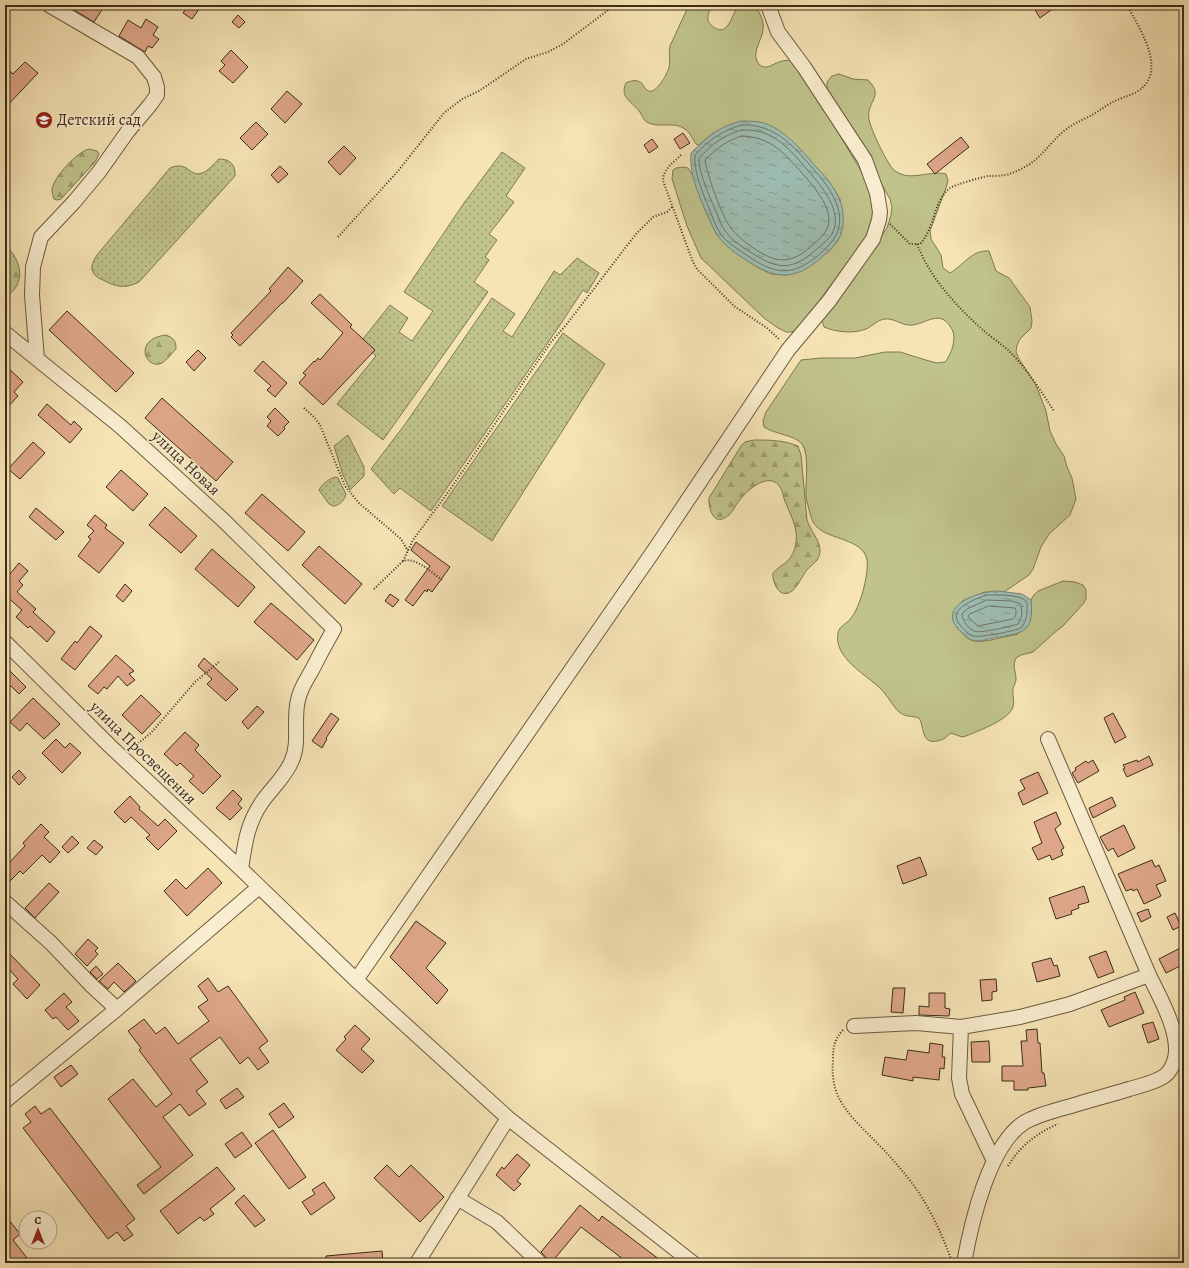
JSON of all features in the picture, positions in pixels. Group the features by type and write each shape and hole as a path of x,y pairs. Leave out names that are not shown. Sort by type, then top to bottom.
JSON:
{"street":[{"path":"37,359 32,295 33,267 41,237 74,202 99,172 128,131 157,95 157,87 154,77 138,57 49,5"},
{"path":"356,980 653,552 788,350 829,302 873,239 880,220 880,212 877,193 865,160 804,67 778,32 768,5"},
{"name":"улица Новая","path":"5,333 120,426 222,519 334,629 301,690 298,699 296,709 295,750 293,759 289,767 262,802 251,820 246,836 241,869"},
{"name":"улица Просвещения","path":"5,642 121,756 356,980 508,1118 694,1263"},
{"path":"964,1263 977,1205 985,1182 994,1161 1011,1135 1025,1122 1050,1112 1147,1084 1164,1077 1172,1067 1176,1052 1173,1030 1048,739"},
{"path":"5,1101 117,1009 259,887"},
{"path":"5,902 52,943 91,985 117,1009"},
{"path":"854,1026 916,1023 961,1026 1020,1017 1070,1004 1149,975"},
{"path":"961,1026 959,1078 962,1094 994,1161"},
{"path":"417,1263 508,1118"},
{"path":"457,1198 496,1222 540,1263"}],"path":[{"path":"338,237 398,171 444,113 462,99 479,91 526,59 548,52 563,44 615,5"},
{"path":"880,220 896,229 910,244 920,244 927,234 937,207 950,188 986,176 1009,174 1027,166 1036,159 1050,143 1068,128 1107,105 1129,94 1134,94 1143,88 1149,79 1152,69 1151,58 1139,28 1127,5"},
{"path":"681,155 663,175 691,256 697,269 734,306 767,328 788,350"},
{"path":"374,589 403,561 413,540 458,478 551,342 566,325 636,234 653,217 667,212 673,206"},
{"path":"917,244 922,258 956,305 984,331 1008,350 1022,366 1054,411"},
{"path":"304,408 320,425 348,490 359,503 401,539 408,551"},
{"path":"403,561 408,559 415,561 442,580"},
{"path":"121,756 152,733 194,682 220,662"},
{"path":"854,1026 844,1030 836,1038 833,1052 832,1071 835,1089 844,1106 858,1124 894,1160 912,1184 928,1208 953,1263"},
{"path":"1007,1167 1032,1138 1044,1130 1062,1122"}],"green space":[{"path":"689,5 712,5 708,14 708,20 712,26 720,30 727,26 740,5 749,5 756,8 760,14 763,25 756,52 757,61 763,67 789,60 794,62 824,108 865,178 872,196 874,218 868,235 802,324 791,332 786,332 778,328 764,318 701,258 687,226 672,179 673,170 676,168 688,168 694,177 703,205 717,235 757,267 771,274 787,275 828,252 837,242 841,233 842,212 840,199 828,180 713,133 699,145 696,144 688,132 681,127 676,125 658,125 644,120 640,113 625,96 624,88 626,83 631,81 640,82 647,90 650,91 657,88 660,84 669,68 670,46"},
{"path":"839,74 853,79 868,80 873,86 875,95 869,113 870,124 884,155 895,171 907,176 933,173 946,174 948,181 930,231 931,239 941,255 943,268 950,273 972,255 983,251 989,251 996,271 1009,278 1030,307 1032,321 1031,328 1020,339 1016,352 1036,385 1046,411 1050,431 1064,456 1072,478 1076,499 1070,515 1049,534 1041,547 1033,569 1029,575 1004,592 985,592 962,601 957,627 964,636 969,639 974,641 984,641 1018,634 1031,600 1038,591 1063,581 1075,582 1083,585 1086,590 1086,599 1083,604 1063,626 1033,652 1016,658 1014,666 1016,680 1013,688 1014,705 1010,712 1000,721 962,737 951,733 945,738 930,741 924,735 919,718 901,714 880,688 845,658 840,650 838,633 841,627 851,618 858,607 867,574 867,560 859,547 821,531 811,518 806,498 807,462 802,444 795,439 764,427 763,421 766,412 801,360 821,358 855,358 885,352 900,352 937,363 945,362 950,354 953,344 954,336 950,326 945,321 935,318 914,325 902,324 891,319 885,319 866,329 856,332 839,331 824,327 822,320 887,228 892,207 890,199 847,122 827,91 827,82 832,76"},
{"path":"89,149 97,151 99,154 95,162 61,199 54,199 52,189 61,172 78,155"},
{"path":"502,152 525,168 506,196 514,202 489,234 497,240 485,257 489,260 474,282 488,292 383,440 337,404 376,356 366,347 363,339 390,305 408,318 399,332 412,341 433,311 404,292 464,203"},
{"path":"219,159 232,163 235,176 139,282 129,286 116,286 95,275 92,267 97,255 170,168 181,166 198,174 207,171"},
{"path":"5,245 15,258 20,272 17,286 5,297"},
{"path":"577,258 599,273 587,293 583,290 431,511 400,488 394,494 371,469 406,423 492,298 515,314 503,331 512,337 554,271 560,275"},
{"path":"563,333 605,364 492,541 442,506"},
{"path":"166,335 174,340 176,349 162,363 151,363 145,354 149,342 155,338"},
{"path":"348,435 364,467 364,476 350,490 343,475 334,446"},
{"path":"754,440 776,441 792,444 798,446 801,455 807,520 819,544 820,552 817,560 806,571 795,588 788,593 780,592 775,585 773,577 773,573 791,557 795,548 796,540 793,521 782,490 778,485 773,481 767,481 762,482 752,488 739,501 730,514 724,518 716,518 711,512 709,498 741,446 745,442"},
{"path":"336,477 338,478 346,494 341,502 333,506 329,504 319,490 326,482"}],"water":[{"path":"741,121 768,124 784,134 824,175 839,198 843,214 843,226 840,237 834,246 822,257 802,271 784,275 775,274 756,266 738,255 718,236 700,198 691,168 691,153 713,133 733,123"},
{"path":"998,591 1022,594 1031,600 1031,620 1028,626 1024,630 1011,635 980,641 969,639 960,631 954,622 953,614 956,607 971,597"}],"building":[{"path":"66,5 105,5 94,22"},
{"path":"189,5 193,5 199,9 192,19 183,13"},
{"path":"1032,5 1058,5 1040,18"},
{"path":"238,15 245,22 239,28 232,22"},
{"path":"146,19 158,27 153,35 159,39 152,48 148,46 145,52 119,36 128,20 141,28"},
{"path":"231,50 248,67 233,83 219,71 225,65 221,61"},
{"path":"25,62 38,73 5,108 5,67 13,74"},
{"path":"287,91 302,104 285,123 271,109"},
{"path":"256,122 268,134 252,150 240,138"},
{"path":"683,133 690,143 680,149 674,139"},
{"path":"961,137 969,147 935,174 927,164"},
{"path":"652,139 658,147 649,153 644,145"},
{"path":"344,146 356,158 340,175 328,162"},
{"path":"280,166 288,174 278,183 271,175"},
{"path":"288,267 303,281 240,346 231,337 233,335 231,333 271,291 269,289"},
{"path":"320,294 352,325 350,327 375,350 323,405 299,383 306,375 303,373 314,361 315,362 318,358 320,360 343,333 311,303"},
{"path":"67,311 134,373 116,392 49,330"},
{"path":"198,350 206,358 194,371 186,362"},
{"path":"263,361 287,383 275,397 267,390 271,386 254,371"},
{"path":"5,365 23,382 14,392 18,396 5,410"},
{"path":"162,398 233,462 216,481 145,418"},
{"path":"47,404 71,425 74,421 82,429 70,443 38,415"},
{"path":"275,408 289,422 278,436 267,426 271,421 267,417"},
{"path":"33,442 45,453 20,479 8,469"},
{"path":"121,470 148,494 133,511 106,487"},
{"path":"262,494 305,532 288,551 245,513"},
{"path":"165,507 197,536 181,553 149,525"},
{"path":"36,508 64,532 56,540 29,517"},
{"path":"95,515 107,525 105,528 124,543 99,573 78,556 91,539 88,537 94,531 87,525"},
{"path":"416,542 450,567 432,592 428,589 427,592 425,590 413,606 405,600 430,566 411,550"},
{"path":"319,546 362,584 345,604 302,565"},
{"path":"212,549 255,587 238,607 195,569"},
{"path":"19,563 28,571 19,581 23,585 17,592 36,609 33,612 55,632 47,642 30,626 28,628 16,617 22,610 5,595 5,580"},
{"path":"125,584 132,591 123,602 116,596"},
{"path":"390,594 399,600 393,607 385,601"},
{"path":"271,603 314,640 297,660 254,622"},
{"path":"90,626 102,636 75,670 61,659 75,641 77,643"},
{"path":"116,655 134,671 129,674 135,680 127,686 118,676 107,689 104,687 98,694 88,686"},
{"path":"204,658 238,689 226,701 207,684 212,679 198,666"},
{"path":"5,666 26,687 19,694 11,686 5,692"},
{"path":"141,695 161,714 142,734 122,715"},
{"path":"33,698 60,724 44,739 27,723 20,731 10,722"},
{"path":"257,706 264,712 248,729 242,722"},
{"path":"331,713 339,719 326,738 327,739 322,748 312,741"},
{"path":"1113,713 1126,737 1115,743 1104,718"},
{"path":"185,732 199,745 195,750 221,776 203,794 189,781 194,776 180,763 177,766 164,754"},
{"path":"56,739 65,748 70,743 81,753 62,773 42,753"},
{"path":"1149,756 1153,765 1127,777 1123,769 1125,768 1123,765 1137,760 1138,762"},
{"path":"1093,760 1099,771 1078,783 1072,773 1076,770 1075,768 1086,761 1088,763"},
{"path":"19,770 26,778 19,785 12,777"},
{"path":"1038,772 1048,793 1023,805 1018,793 1025,789 1020,780"},
{"path":"233,790 242,799 238,804 242,808 230,820 216,808"},
{"path":"130,796 140,807 139,809 158,826 165,819 177,831 158,850 146,838 150,835 131,817 125,823 114,812"},
{"path":"1112,797 1116,806 1093,818 1089,808"},
{"path":"1056,812 1061,824 1055,829 1064,848 1061,850 1063,855 1052,860 1050,855 1038,860 1032,848 1042,843 1034,822"},
{"path":"41,824 49,832 44,837 60,852 50,863 42,855 23,874 20,871 5,886 5,867 25,846 23,843"},
{"path":"1124,825 1135,848 1118,857 1113,848 1108,851 1100,837"},
{"path":"72,836 79,843 68,853 62,847"},
{"path":"94,840 103,847 96,855 87,848"},
{"path":"920,857 927,875 903,884 897,866"},
{"path":"1152,860 1155,867 1159,865 1166,881 1156,885 1161,896 1144,904 1137,889 1133,891 1132,889 1126,891 1118,874"},
{"path":"208,868 222,883 187,916 164,891 176,879 186,889"},
{"path":"49,883 59,892 35,918 25,908"},
{"path":"1084,886 1089,902 1078,905 1079,908 1071,911 1072,914 1056,919 1049,898"},
{"path":"1148,909 1151,917 1141,922 1137,913"},
{"path":"1175,913 1181,926 1173,930 1167,917"},
{"path":"416,921 446,943 426,968 448,990 437,1004 390,957"},
{"path":"88,939 98,948 95,951 98,954 87,966 75,954"},
{"path":"1184,946 1184,964 1166,973 1159,959"},
{"path":"5,949 40,985 27,999 13,984 18,979 5,965"},
{"path":"1106,951 1114,972 1098,978 1089,957"},
{"path":"1051,958 1054,966 1057,965 1060,976 1037,982 1032,963"},
{"path":"118,963 136,981 124,992 114,982 108,989 99,981"},
{"path":"96,966 103,974 97,979 90,972"},
{"path":"208,978 218,992 228,986 268,1041 259,1048 269,1062 258,1070 248,1057 240,1064 220,1037 190,1059 208,1082 196,1091 206,1104 189,1116 180,1104 163,1117 193,1155 144,1194 137,1185 161,1167 108,1099 133,1079 156,1107 172,1094 139,1050 141,1048 128,1031 144,1019 156,1034 165,1027 178,1044 209,1021 198,1007 208,1000 198,986"},
{"path":"996,979 997,991 992,992 992,1000 982,1001 980,980"},
{"path":"893,988 905,988 903,1013 891,1012"},
{"path":"1135,992 1144,1013 1109,1027 1101,1010 1125,1000 1124,997"},
{"path":"64,993 72,1002 66,1007 79,1021 68,1030 56,1017 53,1019 45,1010"},
{"path":"929,993 945,993 945,1008 950,1009 949,1016 919,1015 919,1006 929,1007"},
{"path":"1153,1022 1159,1039 1148,1043 1142,1025"},
{"path":"355,1025 370,1039 361,1049 374,1061 362,1073 336,1050 346,1039 344,1037"},
{"path":"1037,1029 1038,1043 1040,1043 1042,1073 1044,1073 1046,1086 1028,1088 1028,1090 1014,1090 1014,1081 1002,1081 1002,1066 1023,1066 1021,1041 1027,1041 1026,1030"},
{"path":"989,1041 990,1062 972,1062 971,1042"},
{"path":"930,1043 943,1045 942,1057 945,1057 944,1069 940,1068 939,1080 913,1077 913,1081 882,1075 885,1057 906,1060 908,1050 929,1053"},
{"path":"71,1065 78,1074 61,1087 54,1077"},
{"path":"237,1088 244,1097 226,1109 220,1100"},
{"path":"284,1103 294,1117 279,1128 269,1114"},
{"path":"35,1106 41,1114 50,1108 135,1219 126,1226 133,1235 124,1241 117,1232 108,1239 23,1128 31,1122 25,1114"},
{"path":"273,1130 306,1177 289,1189 255,1143"},
{"path":"242,1132 252,1146 235,1158 225,1144"},
{"path":"517,1154 530,1165 517,1181 521,1184 514,1191 496,1175 502,1167 504,1169"},
{"path":"387,1165 399,1177 411,1165 444,1197 420,1222 374,1178"},
{"path":"217,1167 235,1189 210,1209 214,1214 204,1221 200,1217 178,1234 160,1211"},
{"path":"324,1182 335,1198 311,1215 302,1202 315,1194 312,1190"},
{"path":"244,1195 265,1220 255,1227 235,1203"},
{"path":"580,1205 599,1221 602,1216 664,1263 628,1263 581,1227 551,1263 541,1252"},
{"path":"5,1215 18,1231 18,1236 13,1240 18,1246 18,1250 21,1250 31,1263 5,1263"},
{"path":"382,1251 383,1263 326,1263 326,1256"}],"place":[{"name":"Детский сад","path":"44,120"}]}
